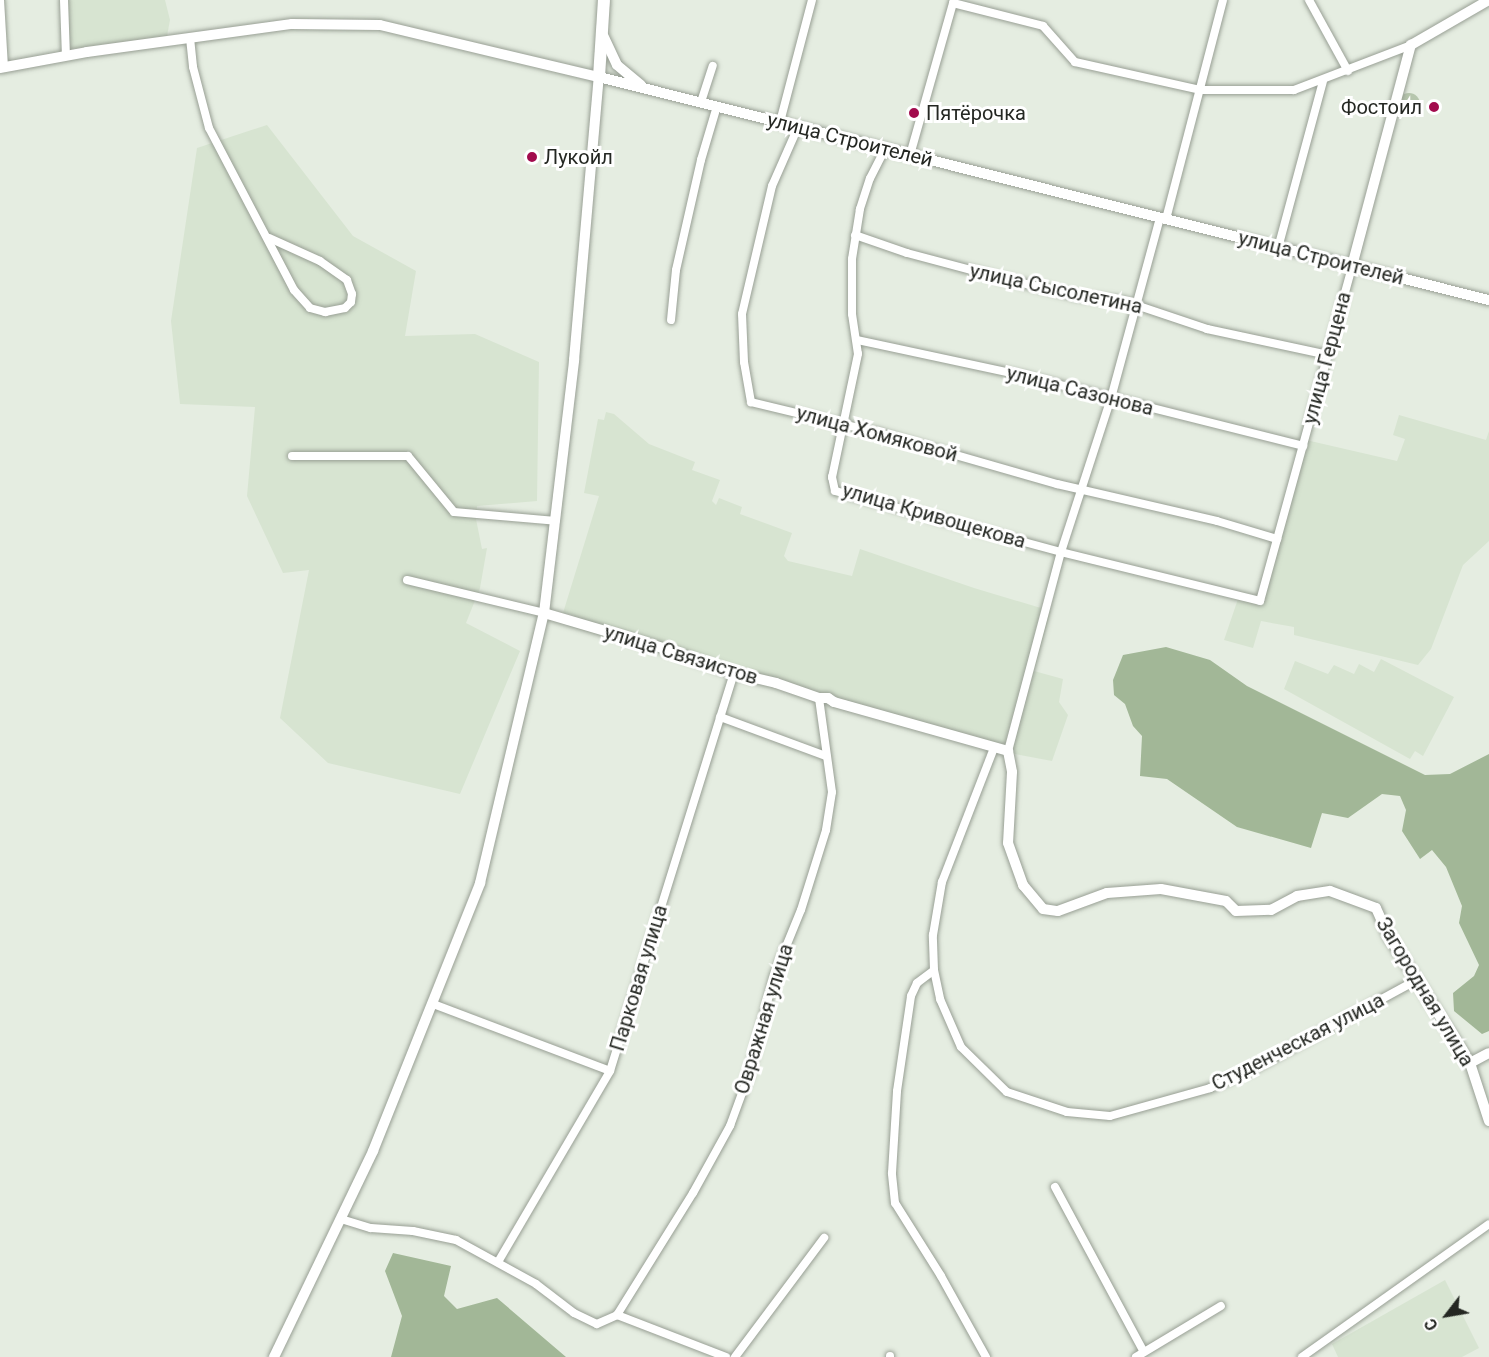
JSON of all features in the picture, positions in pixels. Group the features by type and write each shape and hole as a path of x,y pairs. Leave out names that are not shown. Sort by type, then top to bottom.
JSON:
{"main road":[{"path":"274,1357 373,1151 480,883 544,613 574,360 604,0"},
{"path":"1411,45 1489,0"},
{"name":"улица Строителей","path":"2,68 66,56 292,24 380,25 701,102 1489,300"},
{"path":"602,32 617,65 635,81 652,90"},
{"name":"улица Герцена","path":"1352,266 1411,45"},
{"name":"улица Связистов","path":"544,613 666,649 734,674 785,686 819,698 828,698 834,702 1008,751"},
{"name":"Загородная улица","path":"1008,751 1012,772 1008,843 1023,885 1043,909 1058,911 1107,893 1161,888 1226,901 1236,911 1271,910 1297,896 1330,891 1376,908 1389,937 1415,981 1470,1063 1489,1121"},
{"path":"1470,1063 1489,1053"}],"street":[{"path":"0,0 2,68"},
{"path":"64,0 66,56"},
{"path":"780,122 812,0"},
{"path":"1309,0 1347,71"},
{"path":"1008,751 1061,552 1111,398 1136,304 1200,90 1223,1"},
{"path":"910,155 953,2 1043,26 1075,62 1200,90 1294,90 1323,81 1411,45"},
{"path":"190,38 193,67 209,128 269,238 294,290 310,308 326,312 345,308 351,302 352,294 347,280 320,261 269,238"},
{"path":"701,102 713,66"},
{"path":"1278,248 1323,81"},
{"path":"671,320 676,270 701,160 717,106"},
{"name":"улица Хомяковой","path":"798,127 772,186 742,314 744,362 751,402 845,425 1083,490 1217,521 1277,539"},
{"path":"845,425 858,354 852,314 852,259 855,235 870,178 885,149"},
{"name":"улица Сысолетина","path":"855,235 907,254 997,277 1076,296 1136,304 1207,328 1328,355"},
{"name":"улица Герцена","path":"1061,552 1260,601 1352,266"},
{"name":"улица Сазонова","path":"857,340 1025,376 1303,446"},
{"name":"улица Кривощекова","path":"845,425 832,477 835,491 1061,552"},
{"path":"292,456 408,456 454,512 556,521"},
{"path":"407,580 544,613"},
{"name":"Парковая улица","path":"498,1262 610,1071 734,674"},
{"name":"Овражная улица","path":"617,1316 693,1193 730,1126 749,1074 774,976 801,910 826,830 832,792 819,698"},
{"path":"720,717 826,756"},
{"name":"Студенческая улица","path":"994,748 942,882 933,935 934,970 940,999 961,1047 1007,1092 1067,1112 1110,1116 1210,1088 1251,1070 1415,981"},
{"path":"934,970 917,983 911,996 903,1035 893,1162 895,1203 941,1276 986,1357"},
{"path":"433,1004 610,1071"},
{"path":"1055,1187 1140,1355 1221,1306"},
{"path":"341,1219 371,1228 412,1231 456,1240 536,1284 574,1313 597,1324 617,1316 726,1357"},
{"path":"1302,1357 1489,1224"},
{"path":"735,1357 824,1238"}],"shaded area":[{"path":"67,0 165,0 170,20 167,36 70,49"},
{"path":"1409,93 1419,100 1420,104 1413,114 1409,115 1399,108 1398,104 1405,94"},
{"path":"267,125 353,236 416,271 405,336 475,334 539,362 537,501 477,506 476,519 482,549 487,548 480,588 466,623 520,651 460,794 328,763 280,718 309,570 283,573 247,496 255,407 180,404 171,321 197,148"},
{"path":"606,412 614,414 649,444 695,462 692,470 720,480 712,501 716,505 719,498 742,507 740,514 792,533 784,556 788,561 852,576 860,549 974,588 1051,611 1034,671 1063,679 1059,702 1068,715 1052,761 989,749 568,626 574,615 563,613 599,496 584,493 598,419 604,420"},
{"path":"1399,415 1486,440 1489,431 1489,541 1463,565 1431,649 1418,665 1294,635 1294,627 1261,621 1253,648 1224,640 1238,599 1263,604 1306,440 1397,461 1405,439 1393,435"},
{"path":"1381,659 1454,697 1423,756 1415,751 1410,759 1284,689 1295,661 1328,674 1334,665 1354,674 1359,664 1374,672"},
{"path":"1445,1280 1479,1348 1462,1357 1338,1357 1332,1344"}],"green space":[{"path":"1166,647 1210,660 1247,686 1425,775 1450,774 1489,754 1489,1031 1482,1034 1454,1011 1453,993 1474,976 1479,965 1459,923 1462,906 1446,867 1432,850 1420,859 1402,831 1406,810 1400,796 1382,794 1348,818 1322,813 1311,848 1237,827 1167,779 1140,776 1142,736 1133,726 1125,704 1114,695 1113,680 1123,655"},
{"path":"393,1253 451,1266 444,1296 457,1309 497,1298 566,1357 391,1357 402,1316 385,1271"}],"place":[{"name":"Фостоил","path":"1434,107"},
{"name":"Пятёрочка","path":"914,113"},
{"name":"Лукойл","path":"532,157"}]}
